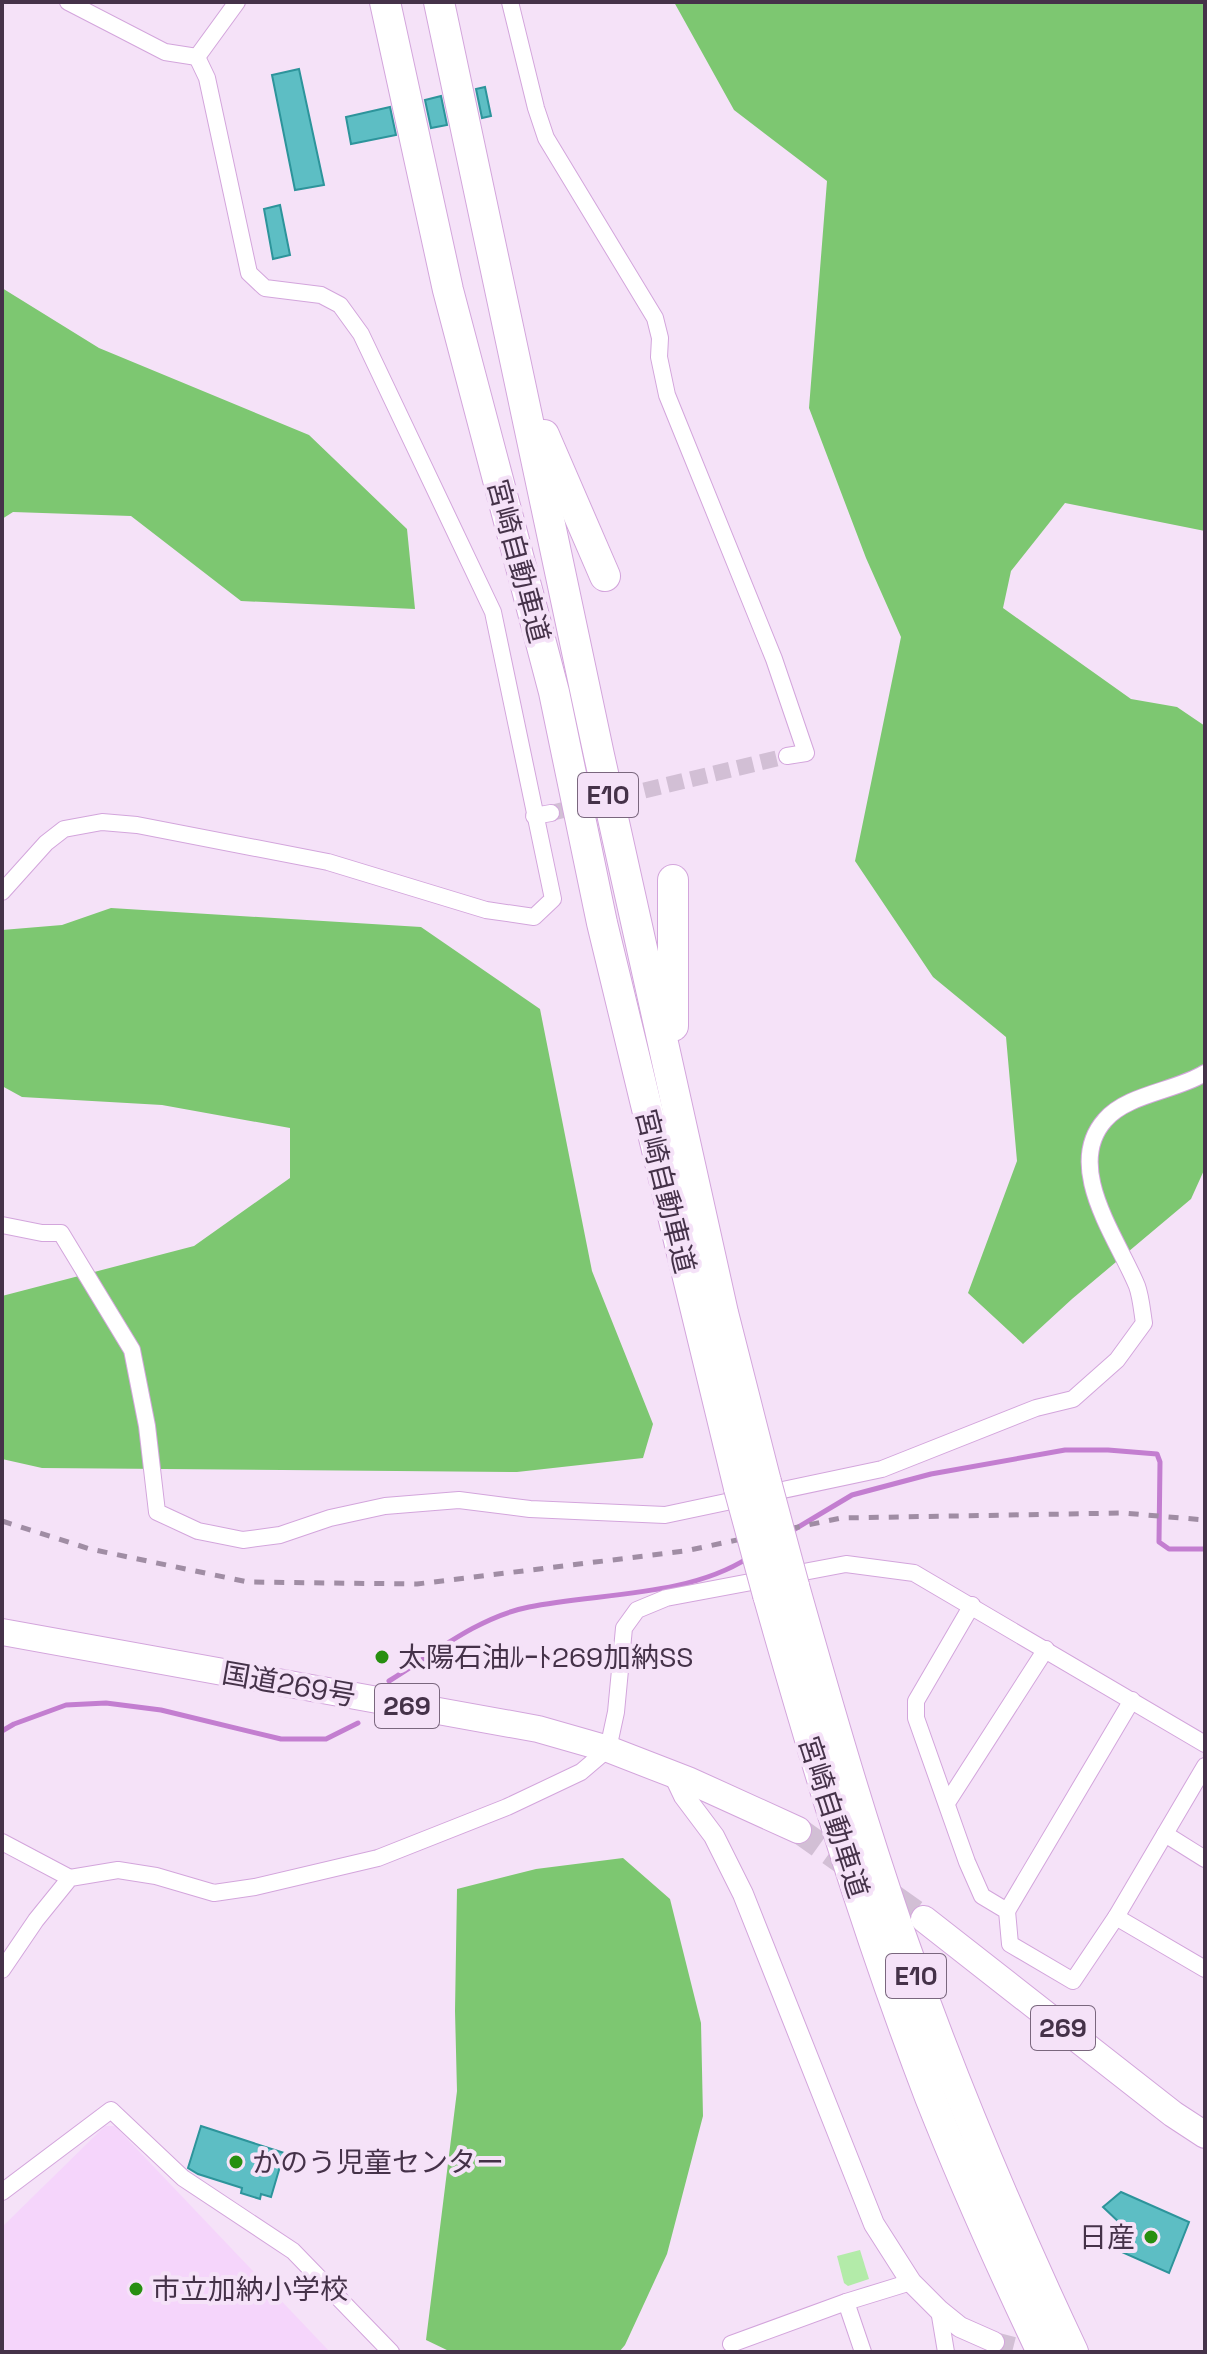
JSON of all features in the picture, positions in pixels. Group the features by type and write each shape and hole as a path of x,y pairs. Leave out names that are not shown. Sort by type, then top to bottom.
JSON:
{"highway":[{"name":"宮崎自動車道","path":"385,2 448,290 554,692 602,923 781,1591 826,1795 870,1930 931,2097 1004,2272 1042,2352"},
{"name":"宮崎自動車道","path":"439,2 599,755 723,1313 753,1485"},
{"path":"518,375 605,576"},
{"path":"673,880 673,1078"},
{"name":"宮崎自動車道","path":"781,1591 843,1756 896,1922 957,2088 1030,2261 1073,2352"},
{"name":"国道269号","path":"2,1632 538,1729 608,1749 798,1830"},
{"name":"269","path":"924,1919 1173,2114 1205,2135"}],"street":[{"path":"68,2 165,52 197,57"},
{"path":"197,57 237,2"},
{"path":"510,2 546,138 655,318 667,395 774,659 806,753 787,756"},
{"path":"2,892 46,843 64,829 102,822 137,825 328,862 486,910 534,917 553,899 542,815 493,612 361,334 340,305 321,295 265,288 249,273 207,78 197,57"},
{"path":"2,1225 42,1233 61,1233 132,1350 147,1426 157,1512 198,1531 243,1540 255,1539 385,1506 459,1500 530,1509 665,1515 882,1469 1036,1408 1073,1399 1087,1388 1117,1360 1144,1323 1138,1289 1093,1189 1088,1157 1092,1142 1105,1119 1139,1098 1190,1082 1205,1073"},
{"path":"2,1842 70,1878 118,1870 156,1876 214,1893 255,1887 378,1858 507,1807 581,1772 608,1749 616,1712 624,1628 637,1610 666,1598 846,1564 914,1573 1205,1744"},
{"path":"972,1605 916,1701 916,1718 982,1896 1007,1911"},
{"path":"947,1803 1046,1649"},
{"path":"1132,1700 1007,1911 1010,1944 1073,1981 1116,1917 1205,1766"},
{"path":"674,1775 684,1796 714,1836 743,1894 874,2224 911,2282 939,2310 960,2327 994,2342"},
{"path":"1165,1834 1205,1859"},
{"path":"2,1970 70,1878"},
{"path":"1116,1917 1205,1969"},
{"path":"2,2192 111,2110 183,2178 293,2251 391,2352"},
{"path":"731,2344 911,2282"},
{"path":"846,2302 863,2352"},
{"path":"939,2310 946,2352"}],"shaded area":[{"name":"市立加納小学校","path":"105,2126 115,2126 330,2352 2,2352 2,2227"}],"green space":[{"path":"674,2 1205,2 1205,531 1065,503 1011,571 1003,608 1131,699 1177,707 1205,726 1205,1168 1191,1199 1023,1344 968,1293 1017,1161 1006,1037 933,977 855,861 901,637 866,558 809,408 827,181 734,110"},
{"path":"2,288 99,348 309,435 407,529 415,609 241,601 131,516 13,512 2,519"},
{"path":"111,908 421,927 540,1009 592,1271 653,1424 643,1458 517,1472 42,1468 2,1459 2,1296 194,1246 290,1178 290,1128 162,1105 22,1097 2,1086 2,930 62,925"},
{"path":"623,1858 670,1899 701,2023 703,2116 667,2254 619,2352 451,2352 426,2340 457,2091 457,1889 536,1869"},
{"path":"860,2250 869,2279 848,2286 844,2283 837,2256"}],"building":[{"path":"299,69 324,185 295,190 272,75"},
{"path":"485,87 491,116 482,118 476,89"},
{"path":"441,96 447,125 431,128 425,100"},
{"path":"390,107 396,135 351,144 346,117"},
{"path":"280,205 290,255 273,259 264,209"},
{"name":"かのう児童センター","path":"201,2126 284,2153 271,2197 261,2194 260,2199 241,2193 242,2188 188,2168"},
{"name":"日産","path":"1121,2192 1189,2222 1169,2273 1115,2249 1122,2225 1103,2207"}],"waterway":[{"path":"790,1532 852,1495 931,1474 1065,1450 1108,1450 1157,1454 1160,1462 1159,1542 1169,1549 1205,1549"},
{"path":"389,1681 456,1638 510,1612 556,1602 670,1587 724,1571 748,1558"},
{"path":"2,1731 66,1705 106,1703 161,1710 281,1739 326,1739 358,1723"}],"tunnel":[{"path":"551,813 787,756"},
{"path":"798,1830 924,1919"},
{"path":"994,2342 1033,2352"}],"railway":[{"path":"2,1521 90,1549 248,1582 417,1584 685,1551 841,1518 1123,1513 1205,1520"}],"place":[{"name":"太陽石油ﾙｰﾄ269加納SS","path":"382,1657"},
{"name":"かのう児童センター","path":"236,2162"},
{"name":"日産","path":"1151,2237"},
{"name":"市立加納小学校","path":"136,2289"}]}
